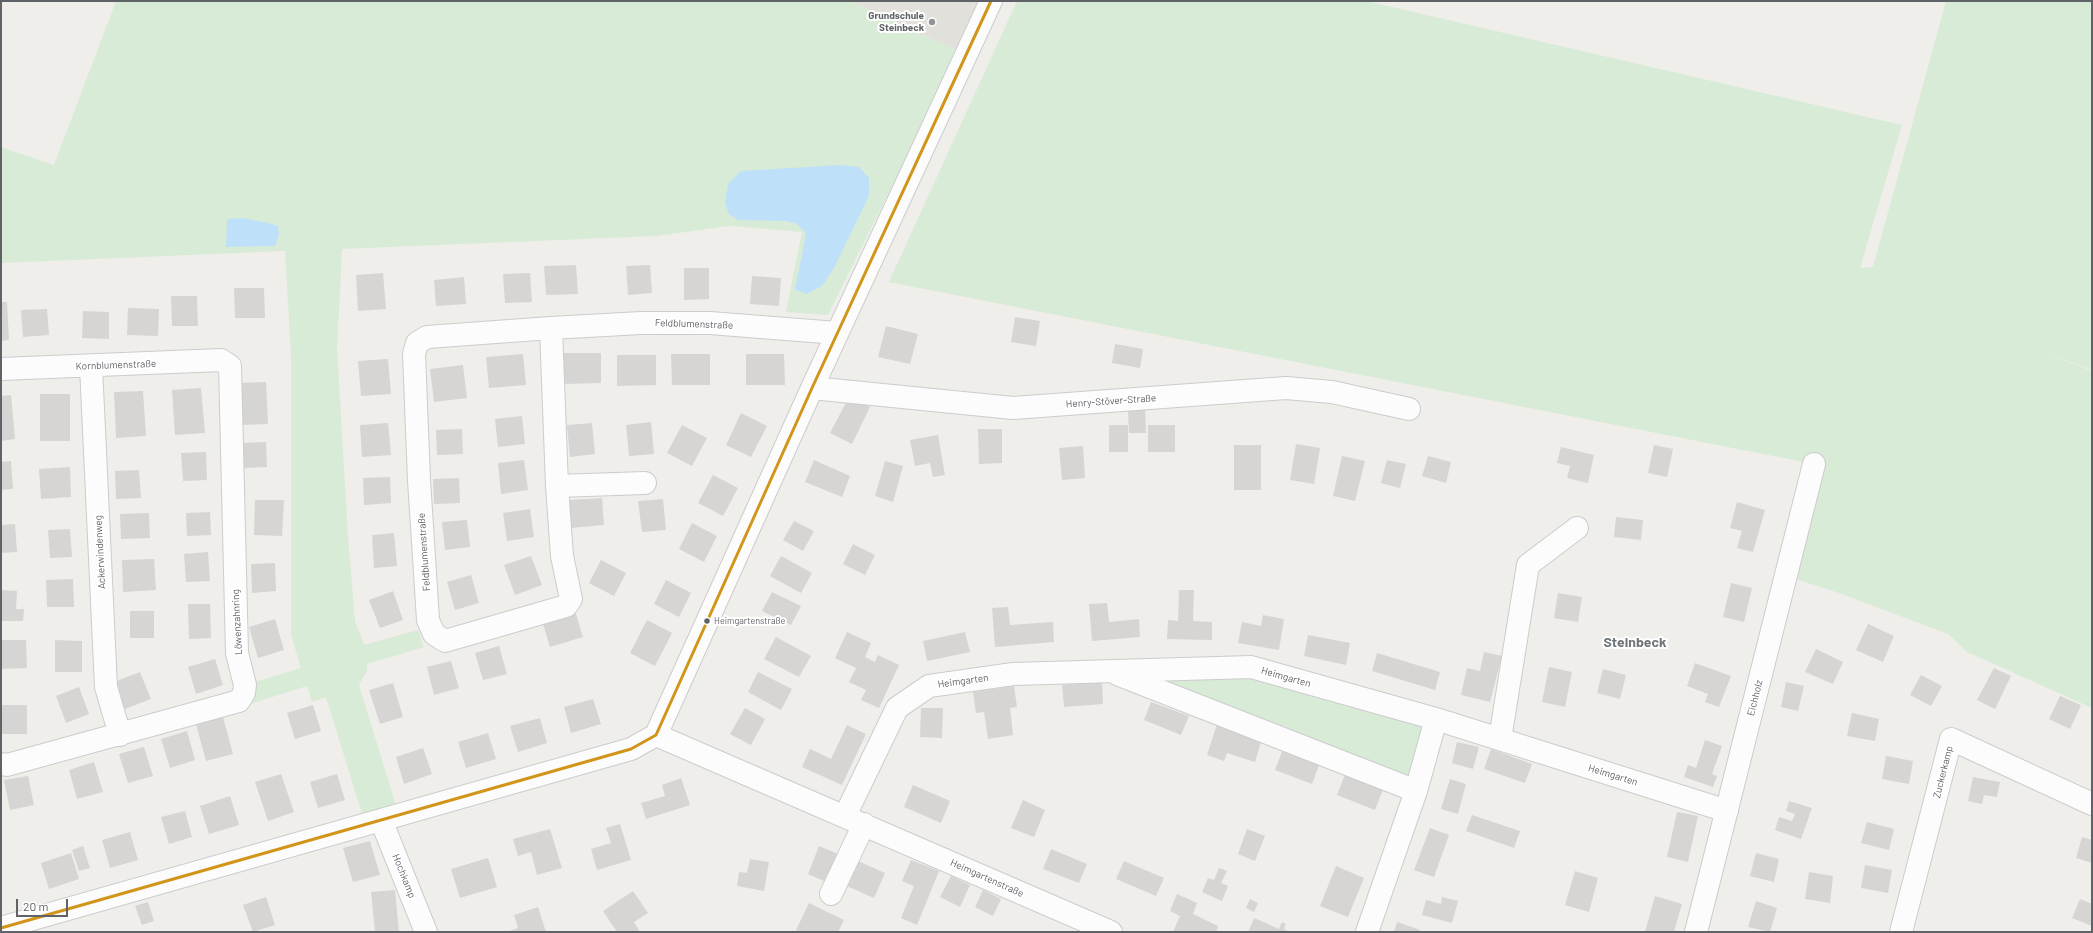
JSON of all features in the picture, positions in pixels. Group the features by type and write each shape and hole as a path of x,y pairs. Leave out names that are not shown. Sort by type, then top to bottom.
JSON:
{"street":[{"path":"1,928 631,749 656,734 812,388 991,1"},
{"name":"Feldblumenstraße","path":"551,328 557,486 562,556 571,599 566,606 445,641 434,634 428,620 419,480 414,354 417,343 427,337 551,328 641,323 710,323 838,333"},
{"name":"Kornblumenstraße","path":"1,369 221,360 230,366"},
{"name":"Ackerwindenweg","path":"91,366 106,687 120,735"},
{"name":"Löwenzahnring","path":"1,764 7,765 240,701 244,693 245,685 237,653 230,366"},
{"name":"Henry-Stöver-Straße","path":"812,388 1013,408 1286,388 1332,392 1409,409"},
{"name":"Eichholz","path":"1696,932 1814,464"},
{"path":"557,486 645,483"},
{"path":"1500,740 1528,565 1577,528"},
{"name":"Heimgarten","path":"854,820 897,708 930,686 1013,674 1108,670 1251,667 1436,719 1727,811"},
{"name":"Heimgarten","path":"1108,670 1416,791"},
{"path":"1367,932 1416,791 1436,719"},
{"name":"Heimgartenstraße","path":"656,734 1111,932"},
{"name":"Zuckerkamp","path":"1902,932 1951,739 2092,804"},
{"name":"Hochkamp","path":"381,820 426,932"},
{"path":"831,894 854,820"}],"shaded area":[{"name":"Grundschule Steinbeck","path":"850,1 980,1 955,50"}],"green space":[{"path":"116,1 850,1 955,50 904,162 828,315 786,312 802,232 730,226 656,236 342,249 337,349 348,536 355,621 364,645 418,630 424,647 367,664 367,671 359,685 399,815 365,824 326,697 312,702 307,686 250,704 245,685 301,668 291,635 291,356 285,251 1,263 1,147 54,165"},
{"path":"1017,1 1366,1 1902,125 1860,268 1873,267 1946,1 2092,1 2092,370 2035,349 2092,371 2092,708 1967,652 1948,634 1839,593 1786,576 1814,464 889,282"},
{"path":"1251,667 1436,719 1416,791 1108,671"}],"water":[{"path":"839,165 859,167 869,178 869,196 834,268 822,286 807,294 795,290 806,233 797,224 786,221 738,220 729,214 725,203 728,184 741,171"},
{"path":"242,218 278,226 279,234 275,246 226,247 227,219"}],"building":[{"path":"576,265 578,294 546,295 544,266"},
{"path":"650,265 652,293 628,295 626,266"},
{"path":"684,268 709,268 709,299 684,300"},
{"path":"383,273 386,309 358,311 356,275"},
{"path":"530,273 532,302 505,303 503,274"},
{"path":"752,276 781,278 779,306 750,304"},
{"path":"464,277 466,304 436,306 434,280"},
{"path":"234,288 264,288 265,318 235,318"},
{"path":"171,296 197,296 198,326 172,326"},
{"path":"1,302 7,302 9,340 1,341"},
{"path":"128,308 159,309 158,336 127,335"},
{"path":"47,309 49,335 23,337 21,310"},
{"path":"83,311 109,312 109,339 82,338"},
{"path":"1015,317 1040,321 1036,346 1011,342"},
{"path":"886,326 918,334 910,364 878,357"},
{"path":"1115,344 1143,349 1140,368 1112,363"},
{"path":"562,353 601,353 601,383 563,384"},
{"path":"523,354 526,385 489,388 486,357"},
{"path":"671,354 710,354 710,385 672,385"},
{"path":"746,354 784,354 785,385 746,385"},
{"path":"617,355 656,355 656,385 617,386"},
{"path":"388,359 391,394 361,396 358,361"},
{"path":"463,365 467,398 434,402 430,369"},
{"path":"266,382 268,424 241,425 239,383"},
{"path":"201,388 205,433 175,435 172,390"},
{"path":"143,391 146,436 116,438 114,392"},
{"path":"40,394 70,394 70,441 40,441"},
{"path":"11,395 15,439 1,441 1,396"},
{"path":"849,397 870,407 852,444 830,433"},
{"path":"1145,409 1146,433 1129,433 1128,410"},
{"path":"741,413 767,426 751,457 726,445"},
{"path":"522,416 525,444 498,447 495,419"},
{"path":"651,422 654,454 629,456 626,425"},
{"path":"388,423 391,455 362,457 360,425"},
{"path":"592,423 595,454 570,457 567,425"},
{"path":"682,425 707,438 692,466 667,453"},
{"path":"1109,425 1128,425 1128,452 1109,452"},
{"path":"1148,425 1175,425 1175,452 1148,452"},
{"path":"462,429 463,454 437,455 436,430"},
{"path":"978,429 1002,429 1002,463 979,464"},
{"path":"938,435 945,475 933,477 930,463 915,466 910,440"},
{"path":"266,442 267,467 242,468 241,443"},
{"path":"1296,444 1320,448 1314,484 1290,480"},
{"path":"1234,445 1261,445 1261,490 1234,490"},
{"path":"1654,445 1673,449 1667,477 1648,473"},
{"path":"1083,446 1085,478 1062,480 1059,448"},
{"path":"1561,447 1594,455 1588,483 1567,478 1570,466 1557,463"},
{"path":"206,452 207,480 183,481 181,453"},
{"path":"1342,456 1365,461 1355,501 1333,496"},
{"path":"1428,456 1451,462 1446,483 1422,476"},
{"path":"524,460 528,490 501,494 498,463"},
{"path":"814,460 850,476 842,497 805,482"},
{"path":"1387,460 1406,464 1400,488 1381,483"},
{"path":"11,461 13,489 1,490 1,462"},
{"path":"885,461 903,466 893,502 875,496"},
{"path":"70,467 71,497 41,499 39,469"},
{"path":"139,470 141,498 116,499 115,471"},
{"path":"713,475 738,488 723,516 698,503"},
{"path":"390,477 391,503 364,505 363,478"},
{"path":"459,478 460,503 434,504 433,479"},
{"path":"602,498 604,525 571,528 569,500"},
{"path":"663,499 666,530 642,532 638,501"},
{"path":"255,500 284,500 282,536 254,535"},
{"path":"1737,502 1765,510 1753,552 1737,548 1742,531 1730,528"},
{"path":"530,509 534,537 507,541 503,513"},
{"path":"210,512 211,535 187,536 186,513"},
{"path":"149,513 150,538 121,539 120,514"},
{"path":"1616,517 1643,520 1641,540 1614,537"},
{"path":"467,520 470,547 445,550 442,522"},
{"path":"794,521 814,531 803,551 783,540"},
{"path":"692,523 717,536 704,562 679,549"},
{"path":"15,524 17,552 1,553 1,525"},
{"path":"70,529 72,557 50,558 48,530"},
{"path":"394,533 397,566 374,568 372,535"},
{"path":"853,544 875,555 865,575 843,564"},
{"path":"208,552 210,581 186,582 184,554"},
{"path":"531,556 542,585 515,595 504,565"},
{"path":"781,556 812,573 801,593 770,576"},
{"path":"154,559 156,590 123,592 122,560"},
{"path":"601,560 626,573 614,596 589,583"},
{"path":"275,563 276,591 252,593 251,564"},
{"path":"471,575 479,603 455,610 447,582"},
{"path":"73,579 74,607 47,607 46,580"},
{"path":"666,580 691,593 679,617 654,604"},
{"path":"1731,583 1752,588 1744,622 1723,617"},
{"path":"1,590 17,591 16,609 24,609 23,621 1,621"},
{"path":"1179,590 1194,590 1193,621 1212,622 1212,640 1167,639 1168,620 1178,621"},
{"path":"393,591 403,620 380,628 369,600"},
{"path":"772,592 801,606 791,625 762,611"},
{"path":"1558,593 1582,597 1578,622 1554,618"},
{"path":"1107,603 1109,622 1139,619 1140,637 1092,641 1089,604"},
{"path":"188,604 210,604 211,638 189,639"},
{"path":"1008,607 1010,625 1053,622 1054,642 995,647 992,608"},
{"path":"130,611 154,611 154,638 130,638"},
{"path":"575,611 583,637 550,647 542,621"},
{"path":"1263,615 1284,619 1279,650 1238,643 1242,622 1261,626"},
{"path":"275,619 284,650 258,658 249,627"},
{"path":"647,620 672,633 655,666 630,653"},
{"path":"1868,624 1894,636 1883,662 1856,650"},
{"path":"847,632 871,643 865,657 875,662 878,655 899,665 879,708 861,700 866,690 849,682 856,668 835,658"},
{"path":"965,632 970,652 927,661 923,641"},
{"path":"1308,635 1350,643 1346,665 1304,656"},
{"path":"776,637 811,656 799,677 764,659"},
{"path":"1,640 26,640 27,668 1,669"},
{"path":"55,640 82,641 82,672 55,672"},
{"path":"499,646 507,674 483,680 475,653"},
{"path":"1816,649 1843,662 1833,684 1805,672"},
{"path":"1484,652 1502,656 1490,702 1461,695 1467,668 1480,671"},
{"path":"1377,653 1440,672 1435,690 1372,671"},
{"path":"215,659 223,685 196,694 188,667"},
{"path":"451,661 459,688 434,695 427,667"},
{"path":"1695,663 1731,676 1719,707 1705,702 1708,694 1687,686"},
{"path":"1549,667 1572,672 1565,707 1542,702"},
{"path":"1994,668 2011,676 1995,709 1977,700"},
{"path":"1603,669 1626,675 1620,699 1597,693"},
{"path":"140,672 151,699 125,709 114,682"},
{"path":"758,672 792,689 781,710 748,692"},
{"path":"1921,675 1942,686 1931,706 1910,695"},
{"path":"1102,682 1103,704 1064,707 1062,685"},
{"path":"1786,682 1804,686 1798,711 1781,707"},
{"path":"393,683 403,717 380,724 369,690"},
{"path":"1014,686 1017,707 1010,708 1013,735 988,739 984,712 976,713 973,692"},
{"path":"79,687 89,714 66,723 56,696"},
{"path":"2060,696 2081,705 2070,729 2049,719"},
{"path":"593,699 601,724 571,733 564,707"},
{"path":"1151,702 1189,716 1181,735 1144,720"},
{"path":"1,705 27,705 27,734 1,734"},
{"path":"313,705 321,731 295,739 287,713"},
{"path":"745,708 765,719 751,745 730,734"},
{"path":"921,708 943,708 942,738 920,737"},
{"path":"1852,713 1879,719 1875,741 1847,736"},
{"path":"223,717 233,754 206,761 196,724"},
{"path":"540,718 547,743 518,752 510,726"},
{"path":"1217,724 1262,739 1255,762 1227,753 1224,761 1207,755"},
{"path":"847,725 866,734 842,785 802,767 810,749 831,759"},
{"path":"187,731 195,760 170,768 161,739"},
{"path":"488,733 496,759 466,768 458,742"},
{"path":"1705,740 1722,746 1712,774 1717,776 1713,787 1684,777 1688,765 1696,768"},
{"path":"1457,742 1479,747 1473,769 1452,763"},
{"path":"144,747 153,776 128,783 119,754"},
{"path":"423,748 432,774 404,784 396,757"},
{"path":"1283,749 1320,763 1312,784 1275,770"},
{"path":"1491,749 1532,764 1525,783 1484,769"},
{"path":"1886,756 1913,761 1909,784 1882,779"},
{"path":"94,762 103,792 77,799 69,770"},
{"path":"1346,772 1384,787 1375,810 1337,795"},
{"path":"281,774 294,812 268,821 255,782"},
{"path":"337,774 345,800 318,808 310,782"},
{"path":"28,776 34,805 10,810 4,780"},
{"path":"1973,777 2000,782 1997,797 1984,795 1982,804 1968,801"},
{"path":"681,778 690,805 646,819 641,803 665,796 662,785"},
{"path":"1450,779 1466,784 1458,814 1441,809"},
{"path":"913,785 950,801 941,823 904,807"},
{"path":"230,796 239,825 209,834 200,806"},
{"path":"1023,800 1045,810 1034,837 1011,828"},
{"path":"1789,801 1812,808 1801,839 1775,830 1779,817 1792,821 1795,814 1786,811"},
{"path":"185,811 192,837 169,844 161,817"},
{"path":"1677,812 1698,816 1688,862 1667,857"},
{"path":"1472,815 1520,831 1514,848 1466,831"},
{"path":"1867,822 1894,829 1889,850 1861,843"},
{"path":"620,824 631,860 597,870 591,849 611,843 606,828"},
{"path":"1430,828 1449,835 1434,877 1414,870"},
{"path":"550,829 562,868 537,875 531,852 518,856 513,839"},
{"path":"1247,829 1265,836 1255,861 1238,854"},
{"path":"130,832 138,860 110,868 102,840"},
{"path":"2082,837 2092,840 2092,863 2076,858"},
{"path":"370,841 380,875 353,882 343,848"},
{"path":"83,846 90,868 79,871 72,850"},
{"path":"819,846 843,856 836,874 829,871 824,881 808,874"},
{"path":"1051,849 1087,864 1079,883 1043,869"},
{"path":"71,853 79,879 49,889 41,863"},
{"path":"1756,853 1779,859 1774,882 1750,876"},
{"path":"488,858 497,887 460,898 451,869"},
{"path":"750,859 769,862 764,891 737,886 739,872 747,873"},
{"path":"911,860 939,871 917,925 901,918 914,886 902,881"},
{"path":"858,861 885,873 874,898 847,886"},
{"path":"1124,861 1164,878 1156,896 1116,879"},
{"path":"1865,865 1892,870 1888,893 1861,888"},
{"path":"1336,866 1364,878 1348,917 1320,906"},
{"path":"1219,868 1227,871 1221,883 1228,886 1222,901 1202,892 1208,878 1214,880"},
{"path":"1575,871 1598,878 1589,912 1565,905"},
{"path":"1809,872 1833,876 1830,903 1805,899"},
{"path":"951,876 970,885 960,907 940,897"},
{"path":"395,890 399,932 375,932 371,892"},
{"path":"983,890 1001,899 993,916 975,907"},
{"path":"633,891 648,913 634,922 640,932 617,932 603,911"},
{"path":"1177,894 1197,903 1193,914 1218,926 1216,932 1173,932 1180,916 1170,911"},
{"path":"1655,896 1682,904 1674,932 1645,932"},
{"path":"266,897 275,925 253,932 243,905"},
{"path":"1442,897 1458,901 1452,923 1422,915 1426,900 1441,904"},
{"path":"1250,899 1258,903 1254,912 1246,908"},
{"path":"2080,899 2092,904 2092,926 2072,918"},
{"path":"1756,901 1777,908 1770,932 1748,927"},
{"path":"148,902 154,921 142,925 135,906"},
{"path":"809,903 844,920 838,932 801,932 796,930"},
{"path":"538,907 546,932 507,932 518,928 514,915"},
{"path":"1254,918 1279,929 1282,922 1286,924 1284,929 1289,932 1248,932"},
{"path":"1397,922 1420,930 1419,932 1394,932"}],"transit line":[{"path":"1,928 631,749 656,735 812,388 991,1"}],"place":[{"name":"Grundschule Steinbeck","path":"932,22"},
{"name":"Heimgartenstraße","path":"707,621"}],"district":[{"name":"Steinbeck","path":"1635,642"}]}
